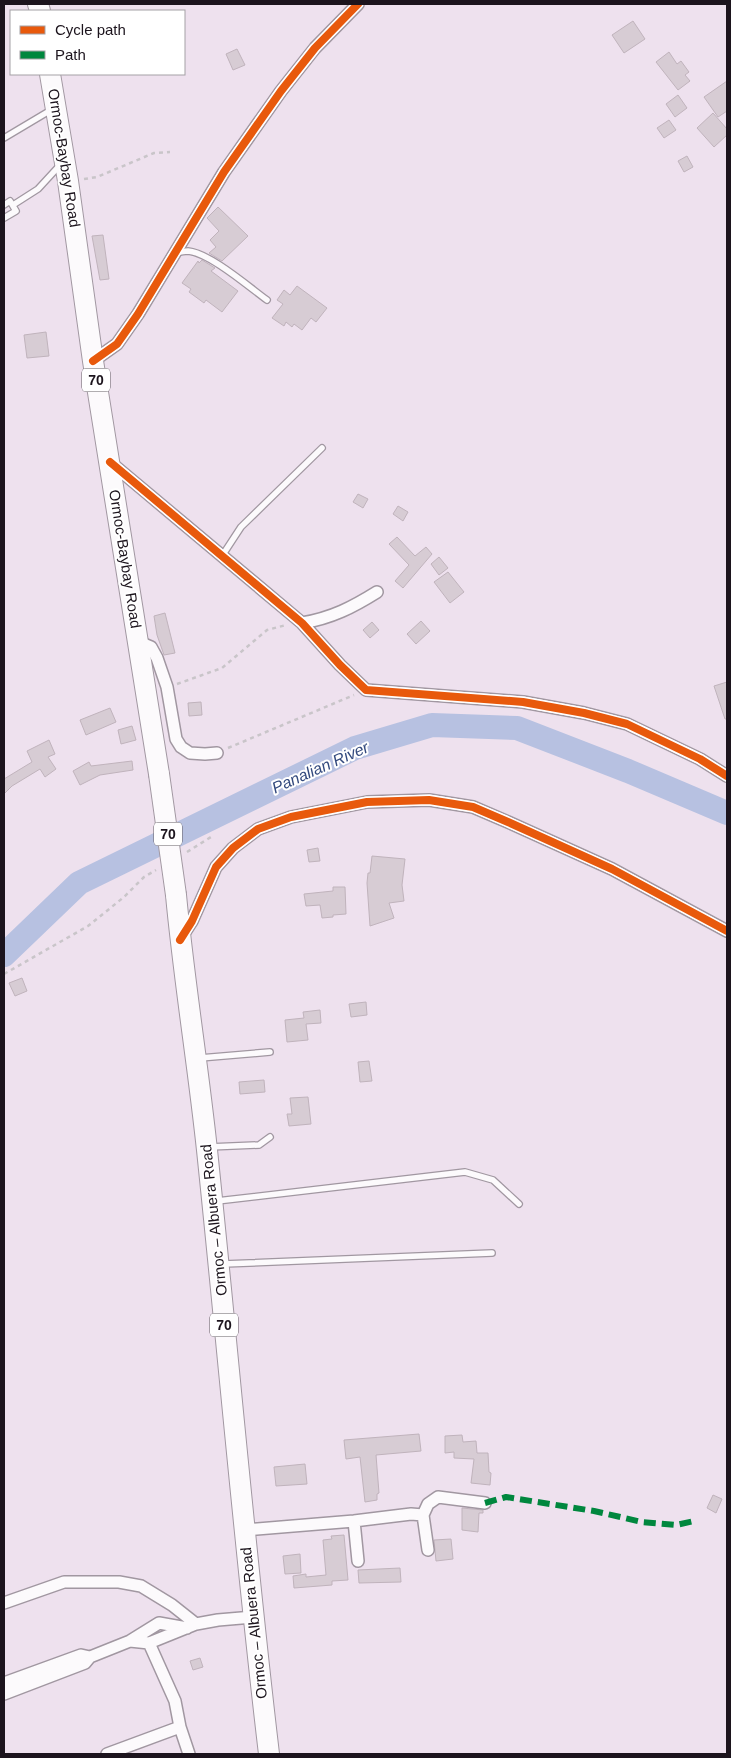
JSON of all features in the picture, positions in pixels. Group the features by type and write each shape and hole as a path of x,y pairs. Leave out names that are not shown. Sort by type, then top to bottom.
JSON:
{"highway":[{"name":"Ormoc-Baybay Road","path":"50,75 68,181 93,361 139,642 176,896"},
{"name":"Ormoc – Albuera Road","path":"176,896 207,1147 244,1530 269,1754"}],"street":[{"path":"93,361 117,344 138,314 224,172 281,91 315,48 358,4"},
{"path":"110,462 302,622 340,665 366,690 523,702 584,713 627,724 700,759 727,776"},
{"path":"302,622 319,620 352,608 377,592"},
{"path":"139,642 151,647 157,658 167,687 176,739 181,747 190,753 217,753"},
{"path":"180,940 192,921 216,867 233,848 258,829 292,817 366,802 429,800 473,807 508,822 612,869 727,931"},
{"path":"428,1550 423,1514 428,1504 438,1497 485,1503"},
{"path":"244,1530 423,1514"},
{"path":"354,1521 358,1562"},
{"path":"4,1603 64,1582 119,1582 141,1586 172,1605 191,1626"},
{"path":"130,1641 149,1643 191,1626 218,1620 253,1617"},
{"path":"4,1683 81,1656 90,1657 130,1641 159,1624 191,1626"},
{"path":"149,1643 175,1701 180,1728 189,1754"},
{"path":"4,1694 85,1663 90,1657"},
{"path":"106,1754 180,1728"}],"lane":[{"path":"4,138 56,108"},
{"path":"13,205 38,189 65,161"},
{"path":"4,205 10,201 16,211 4,218"},
{"path":"174,254 187,251 200,254 267,300"},
{"path":"222,556 242,527 322,448"},
{"path":"195,1059 270,1052"},
{"path":"207,1147 259,1145 270,1137"},
{"path":"212,1202 465,1172 493,1180 519,1204"},
{"path":"218,1265 492,1252"}],"path":[{"path":"68,181 97,177 154,153 170,152"},
{"path":"167,687 222,668 267,630 280,625 302,622"},
{"path":"217,753 366,690"},
{"path":"181,855 211,837"},
{"path":"4,974 88,926 124,897 144,877 159,868"}],"building":[{"path":"633,21 645,39 624,53 612,35"},
{"path":"237,49 245,65 233,70 226,54"},
{"path":"669,52 677,64 681,61 689,72 685,75 690,81 678,90 656,62"},
{"path":"727,81 727,111 718,117 704,97"},
{"path":"678,95 687,108 675,117 666,104"},
{"path":"713,113 727,129 727,135 714,147 697,128"},
{"path":"669,120 676,130 664,138 657,128"},
{"path":"687,156 693,167 684,172 678,161"},
{"path":"218,207 248,236 222,261 209,253 216,247 210,240 219,231 207,218"},
{"path":"103,235 109,279 100,280 92,236"},
{"path":"202,260 215,268 211,271 238,291 222,312 206,300 204,303 189,292 191,289 182,283 198,261 199,263"},
{"path":"297,286 327,308 316,322 311,318 302,330 294,324 292,327 286,322 284,326 272,318 283,304 277,300 284,290 290,295"},
{"path":"46,332 49,356 27,358 24,335"},
{"path":"358,494 368,499 363,508 353,502"},
{"path":"398,506 408,512 403,521 393,514"},
{"path":"397,537 415,556 426,547 432,554 403,588 395,581 409,565 389,544"},
{"path":"439,557 448,568 439,575 431,564"},
{"path":"448,572 464,592 450,603 434,582"},
{"path":"165,613 175,653 164,655 157,635 154,616"},
{"path":"421,621 430,631 416,644 407,634"},
{"path":"372,622 379,630 370,638 363,630"},
{"path":"727,682 727,719 725,719 714,686"},
{"path":"201,702 202,715 189,716 188,703"},
{"path":"110,708 116,722 86,735 80,720"},
{"path":"132,726 136,740 121,744 118,730"},
{"path":"49,740 55,754 48,757 56,769 45,777 40,769 12,786 4,794 4,779 32,762 27,751"},
{"path":"132,761 133,770 100,775 80,785 73,771 89,762 91,766"},
{"path":"318,848 320,861 309,862 307,850"},
{"path":"372,856 405,859 402,885 404,901 389,903 394,918 370,926 367,883"},
{"path":"333,887 345,887 346,914 322,918 320,905 306,906 304,894 333,891"},
{"path":"22,978 27,991 15,996 9,983"},
{"path":"366,1002 367,1015 351,1017 349,1004"},
{"path":"320,1010 321,1023 306,1024 308,1040 287,1042 285,1020 304,1018 303,1012"},
{"path":"369,1061 372,1081 360,1082 358,1062"},
{"path":"264,1080 265,1092 240,1094 239,1082"},
{"path":"308,1097 311,1124 289,1126 287,1114 292,1114 290,1098"},
{"path":"419,1434 421,1451 376,1455 379,1493 377,1494 377,1500 365,1502 360,1457 346,1459 344,1440"},
{"path":"462,1435 463,1442 476,1441 477,1453 488,1453 489,1472 491,1473 490,1485 471,1483 474,1459 454,1458 454,1452 445,1453 445,1436"},
{"path":"305,1464 307,1484 276,1486 274,1467"},
{"path":"713,1495 722,1499 716,1513 707,1508"},
{"path":"462,1508 483,1510 483,1513 479,1513 478,1532 462,1530"},
{"path":"344,1535 348,1580 332,1581 332,1585 294,1588 293,1576 306,1574 306,1577 326,1575 323,1540 332,1539 331,1536"},
{"path":"451,1539 453,1559 436,1561 434,1540"},
{"path":"300,1554 301,1573 285,1574 283,1556"},
{"path":"400,1568 401,1582 359,1583 358,1570"},
{"path":"200,1658 203,1667 193,1670 190,1661"}],"waterway":[{"name":"Panalian River","path":"4,955 79,883 355,748 432,725 517,728 628,771 727,813"}],"marked path":[{"path":"485,1503 506,1497 594,1511 642,1522 676,1525 694,1521"}],"cycle path":[{"path":"93,361 117,344 138,314 224,172 281,91 315,48 358,4"},
{"path":"110,462 302,623 340,665 366,690 523,702 584,713 627,724 700,759 727,776"},
{"path":"180,940 192,921 216,867 233,848 258,829 291,817 367,802 429,800 473,807 508,822 612,869 727,931"}]}
